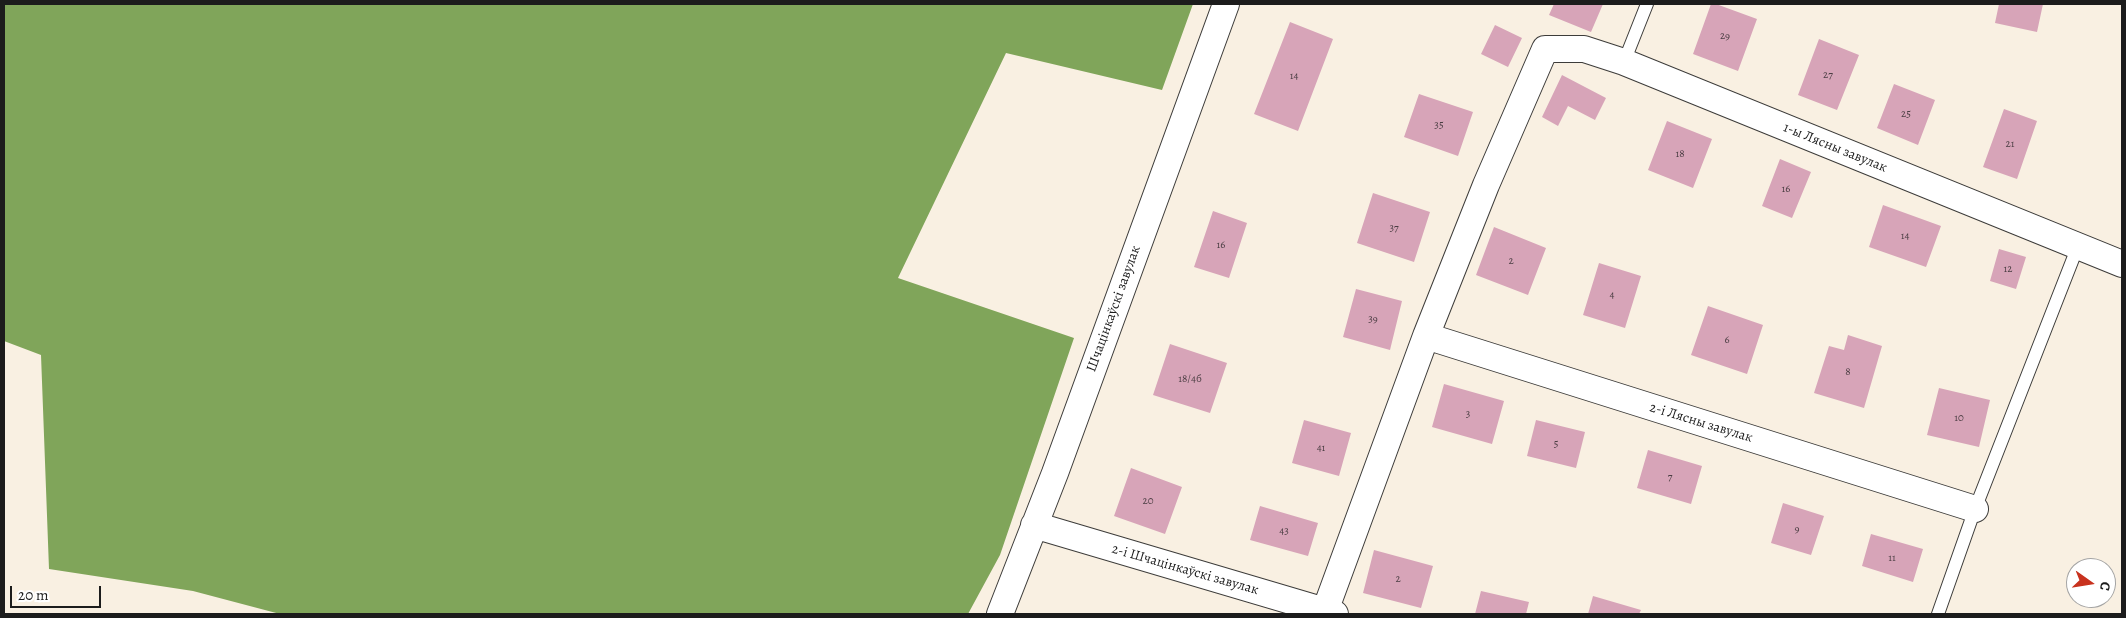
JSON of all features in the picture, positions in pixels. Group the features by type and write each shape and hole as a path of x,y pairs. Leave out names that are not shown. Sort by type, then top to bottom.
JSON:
{"street":[{"name":"Шчацінкаўскі завулак","path":"1000,614 1226,4"},
{"name":"1-ы Лясны завулак","path":"1426,336 1486,185 1545,49 1584,49 1624,62 2122,264"},
{"name":"2-і Лясны завулак","path":"1426,336 1975,509"},
{"path":"1330,613 1426,336"},
{"name":"2-і Шчацінкаўскі завулак","path":"1034,525 1330,613"}],"lane":[{"path":"1624,62 1647,4"},
{"path":"1938,614 1975,509 2078,246"}],"green space":[{"path":"4,4 1193,4 1162,90 1006,53 898,278 1074,338 1000,555 968,614 280,614 193,591 49,569 41,355 4,341"}],"building":[{"path":"1554,4 1603,4 1591,32 1549,15"},
{"path":"1711,4 1716,4 1757,19 1738,71 1693,54"},
{"path":"1999,4 2043,4 2037,32 1995,23"},
{"path":"1290,22 1333,39 1298,131 1254,114"},
{"path":"1495,25 1522,38 1508,67 1481,54"},
{"path":"1819,39 1859,55 1837,110 1798,95"},
{"path":"1562,75 1606,98 1595,120 1568,106 1558,126 1542,117"},
{"path":"1894,84 1935,100 1918,145 1877,128"},
{"path":"1419,94 1473,112 1458,156 1404,137"},
{"path":"2004,109 2037,121 2017,179 1983,167"},
{"path":"1667,121 1712,139 1693,188 1648,170"},
{"path":"1780,159 1811,172 1792,218 1762,206"},
{"path":"1373,193 1430,212 1414,262 1357,243"},
{"path":"1883,205 1941,226 1926,267 1869,247"},
{"path":"1213,211 1247,223 1229,278 1194,267"},
{"path":"1494,227 1546,248 1528,295 1476,275"},
{"path":"1999,249 2026,257 2016,289 1990,281"},
{"path":"1599,263 1641,276 1625,328 1583,315"},
{"path":"1356,289 1402,301 1390,350 1343,337"},
{"path":"1708,306 1763,325 1747,374 1691,355"},
{"path":"1848,335 1882,346 1864,408 1814,393 1829,346 1844,350"},
{"path":"1170,344 1227,363 1210,413 1153,395"},
{"path":"1444,384 1504,401 1492,444 1432,427"},
{"path":"1939,388 1990,400 1979,447 1927,435"},
{"path":"1304,420 1351,433 1339,476 1292,463"},
{"path":"1536,420 1585,432 1576,468 1527,456"},
{"path":"1648,450 1702,466 1691,504 1637,488"},
{"path":"1131,468 1182,487 1165,534 1114,516"},
{"path":"1783,503 1824,516 1811,555 1771,543"},
{"path":"1260,506 1318,523 1308,556 1250,540"},
{"path":"1871,534 1923,549 1913,582 1862,566"},
{"path":"1374,550 1433,566 1421,608 1363,593"},
{"path":"1481,591 1529,602 1526,614 1475,614"},
{"path":"1593,596 1641,610 1639,614 1588,614"}]}
